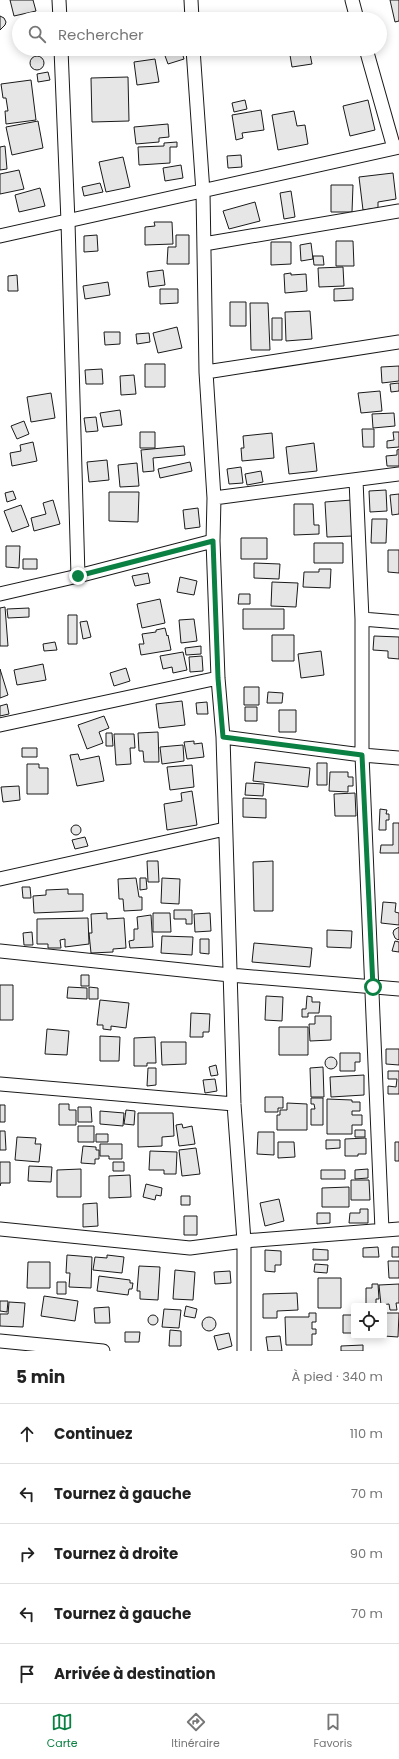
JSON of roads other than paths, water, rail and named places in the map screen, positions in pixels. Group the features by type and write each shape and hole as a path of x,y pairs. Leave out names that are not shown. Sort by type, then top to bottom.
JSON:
{"street":[{"path":"59,0 60,12"},
{"path":"191,0 192,12"},
{"path":"352,0 355,12"},
{"path":"61,56 68,222 78,576"},
{"path":"194,56 203,192 206,372 214,498 213,541 218,678 223,737 234,1104 244,1241 244,1351"},
{"path":"0,236 396,148 368,56"},
{"path":"204,244 399,211"},
{"path":"206,372 399,342"},
{"path":"214,498 399,474"},
{"path":"356,480 362,619 362,755 373,987 382,1230"},
{"path":"0,594 78,576 213,541"},
{"path":"362,619 399,622"},
{"path":"0,725 218,678"},
{"path":"223,737 362,755 399,758"},
{"path":"0,879 225,829"},
{"path":"0,951 230,975 399,989"},
{"path":"0,1084 234,1104"},
{"path":"0,1229 190,1248 244,1241 382,1230 399,1230"},
{"path":"0,1341 102,1351"}]}
